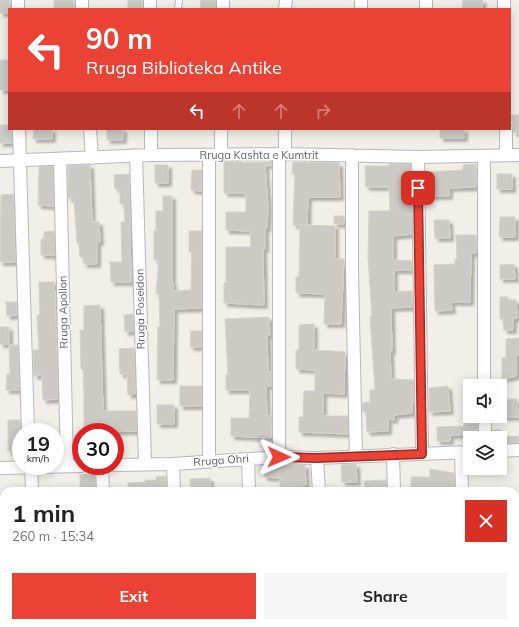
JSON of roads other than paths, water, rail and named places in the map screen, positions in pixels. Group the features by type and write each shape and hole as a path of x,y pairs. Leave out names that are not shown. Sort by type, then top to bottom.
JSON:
{"street":[{"path":"19,130 28,423"},
{"path":"90,130 92,158"},
{"path":"151,130 152,155"},
{"path":"209,461 215,154 221,130"},
{"path":"279,457 282,154 285,130"},
{"path":"506,130 506,155"},
{"name":"Rruga Kashta e Kumtrit","path":"0,161 136,155 215,154 418,157 519,155"},
{"name":"Rruga Poseidon","path":"136,155 145,463"},
{"path":"352,155 352,272 356,456"},
{"path":"484,156 484,379"},
{"path":"418,157 422,454"},
{"name":"Rruga Apollon","path":"60,159 67,466"},
{"path":"507,451 519,450"},
{"name":"Rruga Ohri","path":"124,464 145,463 173,464 248,458 317,458 463,452"},
{"path":"393,454 394,487"},
{"path":"248,458 248,487"},
{"path":"317,458 319,487"},
{"path":"173,464 174,487"},
{"path":"64,466 72,466"},
{"path":"0,468 12,468"},
{"path":"31,475 32,487"},
{"path":"102,475 103,487"},
{"path":"462,487 464,475"}]}
